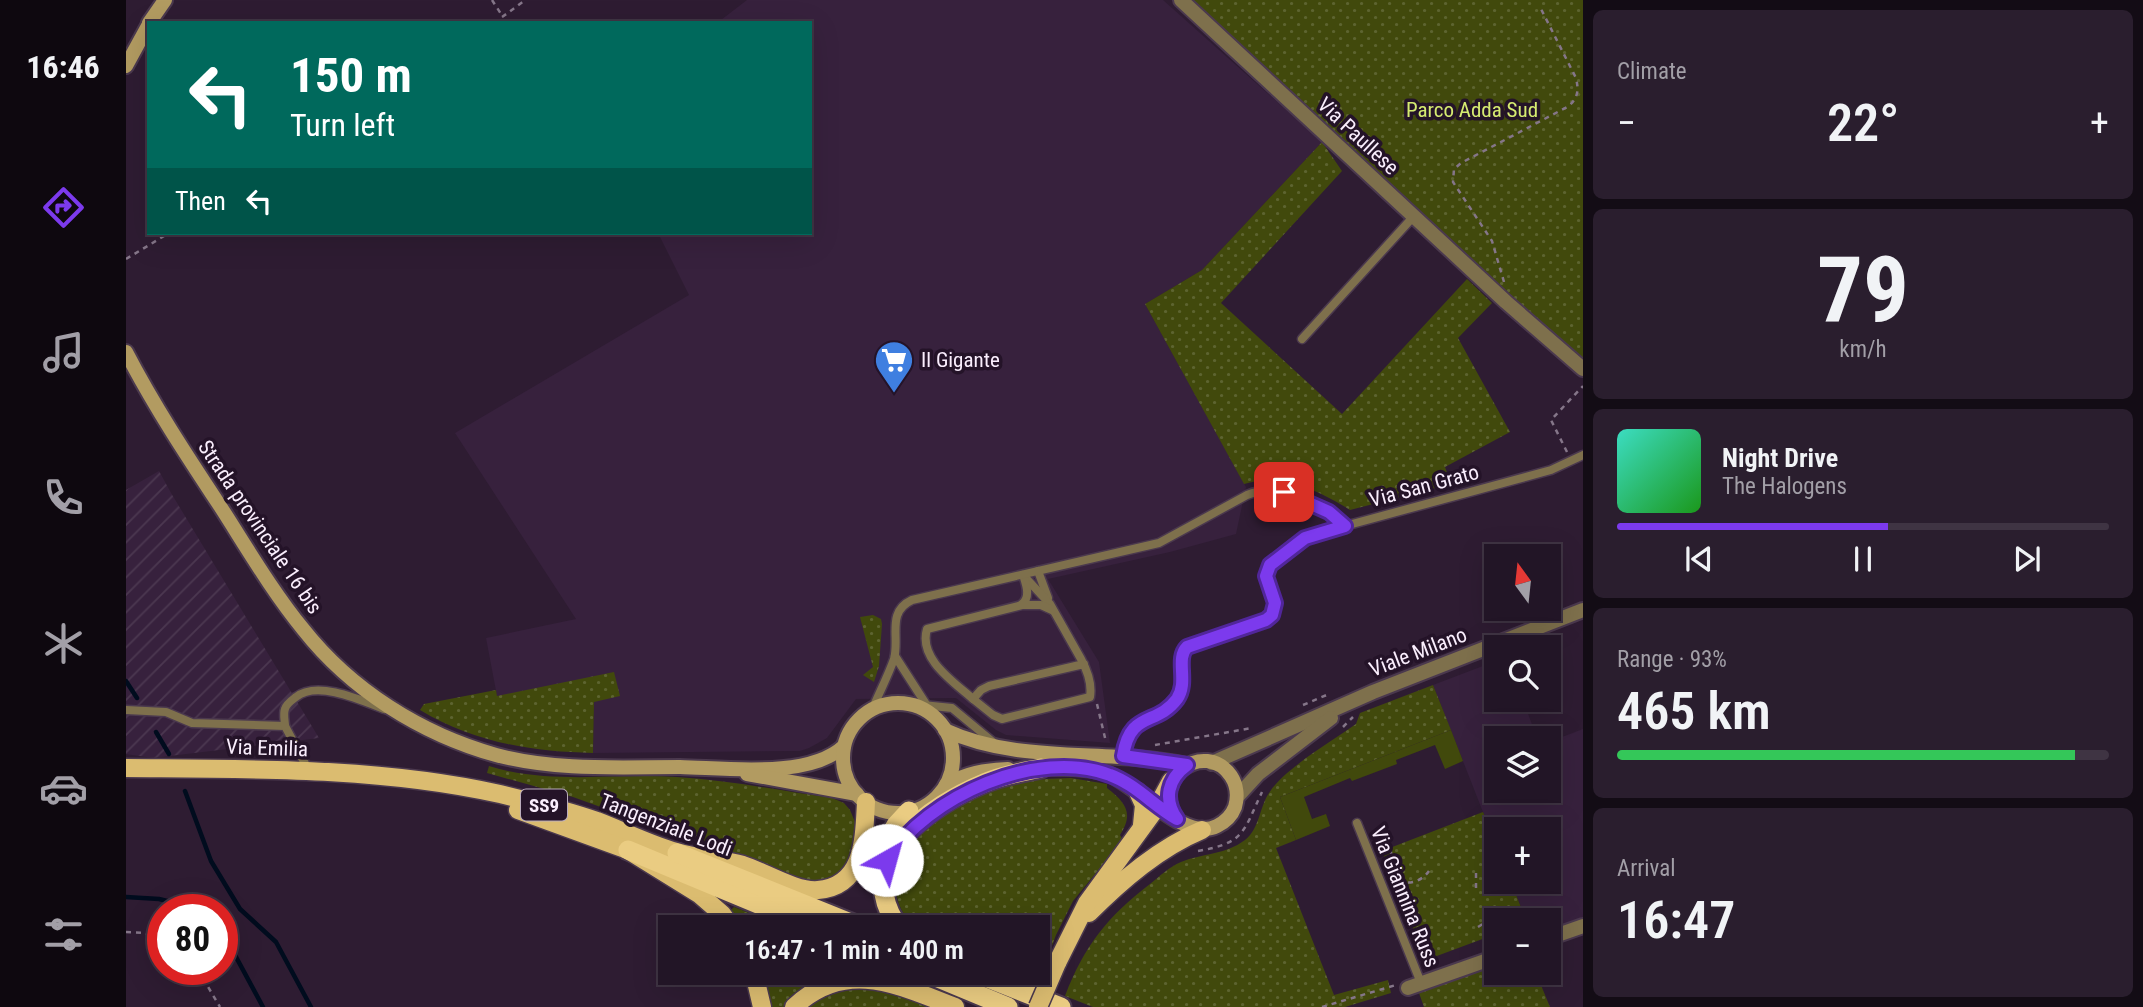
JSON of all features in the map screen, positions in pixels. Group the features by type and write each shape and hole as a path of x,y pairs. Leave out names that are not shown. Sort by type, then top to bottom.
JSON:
{"highway":[{"path":"893,915 885,901 884,871 896,846 910,831 950,801 976,787 1007,775 1041,768"},
{"path":"890,915 881,904 876,875 879,855 887,839 909,811"},
{"name":"SS9","path":"628,850 785,915"},
{"name":"Tangenziale Lodi","path":"677,853 831,915"},
{"path":"955,985 1008,1007"},
{"path":"1005,985 1061,1007"}],"main road":[{"path":"150,21 165,0"},
{"path":"126,66 147,27"},
{"name":"Strada provinciale 16 bis","path":"126,352 160,414 280,599 304,631 353,679 381,702 408,718 464,744 526,761 557,765 785,768 826,759 844,746"},
{"path":"946,785 953,757 951,743 945,730 929,710 903,703 887,704 872,710 857,722 844,746 843,763 848,780 861,798 879,809 909,811 923,806 936,797 946,785 974,772 1041,768 1099,771 1117,778 1191,828 1202,830"},
{"path":"945,730 964,739 1005,749 1124,751 1187,765"},
{"path":"1038,1007 1066,943 1101,880 1157,807 1178,772 1195,762 1212,763 1230,775 1237,797 1230,817 1212,828 1172,844 1133,873 1088,915 1066,943"},
{"name":"Strada provinciale 16 bis","path":"708,767 861,798"},
{"name":"Via Emilia","path":"126,768 309,771 405,780"},
{"name":"SS9","path":"405,780 526,812 628,850"},
{"name":"Tangenziale Lodi","path":"405,780 498,794 545,805 599,822 677,853"},
{"path":"1171,781 1169,803 1177,819"},
{"path":"1138,792 1144,813 1142,828"},
{"path":"677,853 746,866 804,889 831,887 858,863 864,841 861,798"},
{"path":"628,850 699,894 723,915"},
{"path":"794,1007 812,991 823,986 859,979 893,984 955,1007"},
{"path":"757,985 762,1007"}],"street":[{"name":"Via Paullese","path":"1181,0 1506,302 1583,369"},
{"name":"Viale Milano","path":"1348,704 1583,610"},
{"path":"1212,763 1348,704"},
{"path":"1237,797 1258,774 1348,704"},
{"path":"1561,934 1583,926"},
{"path":"1415,985 1484,961"}],"lane":[{"path":"1302,339 1414,216"},
{"name":"Via San Grato","path":"1124,751 1132,730 1176,700 1183,681 1184,650 1191,645 1269,618 1275,607 1266,576 1270,565 1305,538 1551,470 1583,455"},
{"path":"872,710 895,656 896,617 906,603 1159,543 1261,490 1284,492 1305,500 1329,512 1345,526"},
{"path":"1038,571 1053,608 1084,664 1091,690 1090,698 1002,719 973,699 937,666 928,648 925,631 931,626 1022,604 1053,608"},
{"path":"1022,604 1026,601 1027,593 1023,575"},
{"path":"1023,575 1053,608"},
{"path":"895,656 929,710 947,706 956,710 1005,749"},
{"path":"973,699 989,686 1084,664"},
{"path":"309,771 285,726 285,709 289,702 301,693 314,690 352,697 408,718"},
{"path":"126,710 166,712 192,723 285,726"},
{"name":"Via Giannina Russ","path":"1357,823 1415,985"}],"path":[{"path":"492,0 503,17"},
{"path":"497,21 524,1"},
{"path":"1506,302 1504,274 1496,250 1457,189 1452,176 1454,169 1461,163 1569,106 1576,99 1576,78 1540,7"},
{"path":"126,259 166,235"},
{"path":"1571,461 1551,420 1583,386"},
{"path":"1298,708 1337,691 1343,693 1348,704"},
{"path":"1090,698 1097,703 1107,745 1124,751 1253,728"},
{"path":"1371,858 1391,852 1392,870 1397,878 1405,883 1420,880 1429,871"},
{"path":"1476,873 1476,890"},
{"path":"1478,927 1484,922"},
{"path":"126,932 147,934"},
{"path":"207,985 220,1007"},
{"path":"1322,1007 1393,986 1415,985"}],"shaded area":[{"path":"747,0 1163,0 1322,142 1202,270 1145,304 1246,487 1236,534 1170,552 1048,579 1099,662 1110,743 1006,735 956,698 856,699 827,738 800,751 593,753 594,702 497,696 486,638 576,619 455,433 689,295 659,235 812,235 812,21 720,21"},
{"path":"159,471 319,738 153,758 126,754 126,490"},
{"path":"1484,666 1484,712 1527,712 1533,726 1484,726 1484,803 1561,803 1561,737 1583,729 1583,917 1561,925 1561,908 1521,908 1516,894 1561,894 1561,817 1485,817 1433,685"}],"green space":[{"name":"Parco Adda Sud","path":"1193,0 1583,0 1583,358 1486,277"},
{"path":"1322,142 1342,171 1221,303 1342,414 1467,279 1492,303 1458,338 1510,432 1445,467 1451,484 1350,510 1299,485 1272,481 1244,484 1145,304 1202,270"},
{"path":"873,615 881,619 882,624 879,666 874,682 863,675 873,667 860,617"},
{"path":"614,672 620,696 594,702 593,753 504,743 461,730 420,710 424,704 496,690 497,696"},
{"path":"1433,685 1451,730 1280,797 1296,840 1276,848 1334,995 1388,980 1391,993 1345,1007 1093,1007 1065,996 1089,947 1110,920 1135,896 1177,864 1222,851 1245,840 1254,830 1266,799 1276,784 1297,765 1356,724 1360,713"},
{"path":"1451,730 1463,761 1445,769 1435,745 1396,760 1397,764 1352,781 1350,778 1304,797 1312,819 1326,814 1330,826 1296,840 1280,797"},
{"path":"489,766 512,772 559,777 696,778 832,798 844,803 855,822 852,854 843,869 832,878 808,882 695,837 653,826 573,797 487,773"},
{"path":"1071,778 1107,784 1107,788 1123,804 1127,814 1120,835 1123,840 1073,901 1050,951 1050,915 905,915 896,893 897,868 919,836 962,804 1007,784"},
{"path":"1483,812 1484,894 1516,894 1521,908 1484,908 1484,938 1426,960 1382,851"},
{"path":"734,907 754,915 733,915 730,911"},
{"path":"1484,970 1484,985 1541,985 1550,1007 1424,1007 1419,993"},
{"path":"764,985 807,985 783,1007 769,1007"},
{"path":"869,986 937,1007 805,1007 827,992"}],"waterway":[{"path":"126,681 137,698"},
{"path":"156,732 169,754"},
{"path":"185,791 211,861 240,909 276,942 311,1007"},
{"path":"126,897 147,898"},
{"path":"238,961 263,1007"}],"place":[{"name":"Il Gigante","path":"894,394"}],"route":[{"path":"887,860 910,831 959,795 1007,775 1041,768 1086,769 1110,775 1128,784 1177,819 1172,813 1168,792 1171,781 1187,765 1123,756 1127,738 1132,730 1172,705 1180,694 1184,674 1182,654 1187,647 1266,620 1272,615 1275,603 1266,576 1270,565 1308,536 1345,526 1329,512 1284,492"}]}
